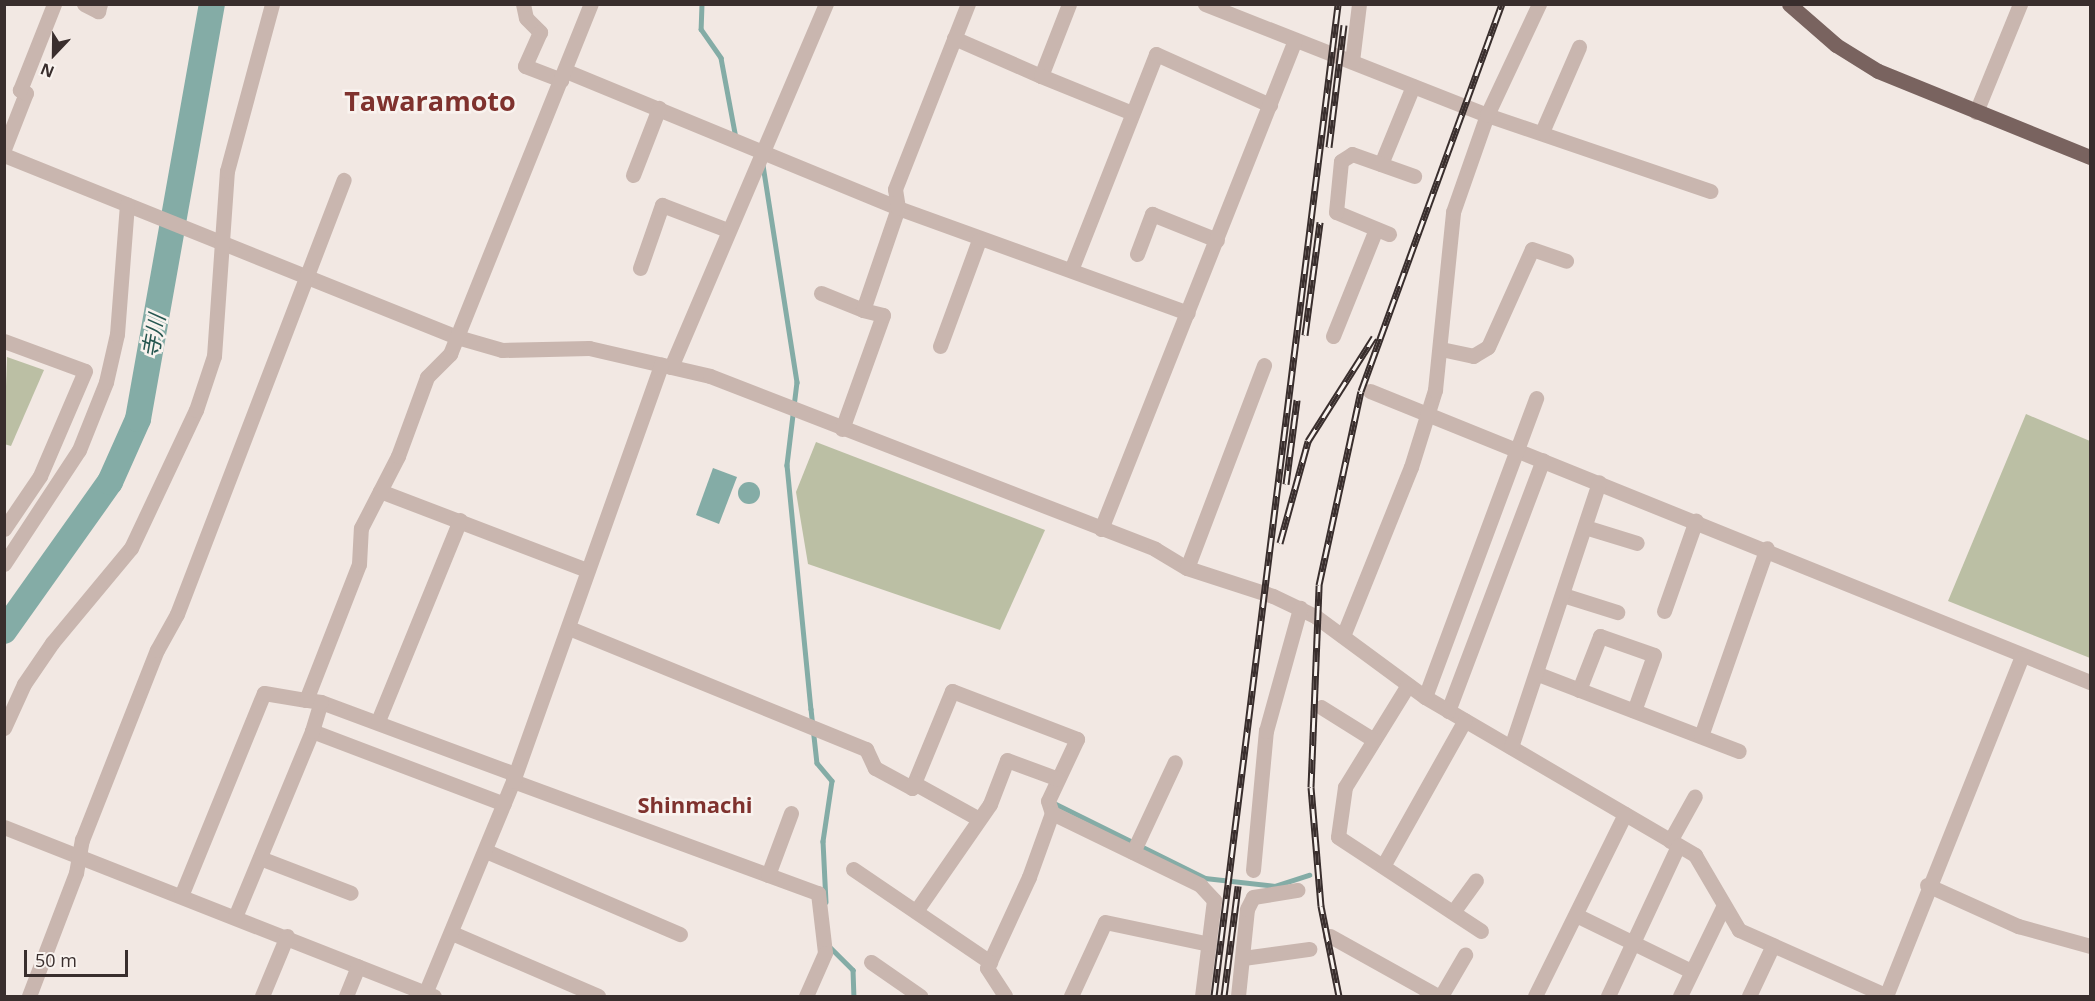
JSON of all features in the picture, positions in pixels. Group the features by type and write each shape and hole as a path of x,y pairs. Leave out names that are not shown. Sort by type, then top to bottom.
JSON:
{"main road":[{"path":"1789,4 1836,45 1878,71 2091,157"}],"street":[{"path":"4,149 26,93 20,90 54,4"},
{"path":"84,4 98,10 100,4"},
{"path":"4,728 24,684 131,548 160,491 214,356 219,242 227,171 272,4"},
{"path":"523,4 526,18 540,32 525,66 564,76 659,108 759,155 979,240 1071,270 1188,313"},
{"path":"235,917 312,731 314,701 359,564 361,528 380,491 427,377 450,354 564,76 591,4"},
{"path":"4,827 286,936 428,995 514,778 587,570 666,366 826,4"},
{"path":"863,310 898,208 895,189 968,4"},
{"path":"1041,76 1069,4"},
{"path":"1205,4 1487,115 1710,191"},
{"path":"1352,61 1359,4"},
{"path":"1343,636 1428,414 1441,350 1440,303 1454,212 1487,115 1539,4"},
{"path":"1976,112 2020,4"},
{"path":"954,38 1132,113"},
{"path":"1101,529 1295,40"},
{"path":"1542,132 1579,48"},
{"path":"1071,270 1156,54 1270,105"},
{"path":"1381,164 1413,86"},
{"path":"633,175 659,108"},
{"path":"1333,336 1383,231 1336,212 1341,161 1353,154 1414,176"},
{"path":"4,155 457,337 502,350 589,348 710,376 1101,529 1187,568 1300,608 1343,636 1425,697 1695,855 1722,909 1739,930 1886,996 1927,885 2021,658 2018,651 1767,548 1370,391"},
{"path":"29,996 76,873 77,855 309,278 344,180"},
{"path":"4,564 79,450 106,382 117,334 129,205"},
{"path":"640,268 662,206 727,230"},
{"path":"1137,254 1152,214 1217,240"},
{"path":"940,346 979,240"},
{"path":"1441,350 1473,356 1488,347 1532,249 1566,261"},
{"path":"821,293 863,310 883,315 842,429"},
{"path":"4,341 86,371 40,476 4,530"},
{"path":"1187,568 1264,365"},
{"path":"1425,697 1536,398"},
{"path":"1448,711 1543,460"},
{"path":"1512,747 1538,674 1599,482"},
{"path":"380,491 460,519 587,570"},
{"path":"378,721 460,519"},
{"path":"1664,611 1695,520"},
{"path":"1585,527 1637,543"},
{"path":"1701,736 1767,548"},
{"path":"1563,595 1617,612"},
{"path":"1253,870 1266,731 1300,608"},
{"path":"568,628 866,749 875,768 912,788 952,691 1077,739 1048,801 1052,813 987,969 1005,996"},
{"path":"1579,690 1600,636 1654,655 1634,711"},
{"path":"2021,658 2091,682"},
{"path":"1538,674 1739,752"},
{"path":"1408,685 1345,787 1338,837 1481,930"},
{"path":"181,896 264,693 314,701 378,721 514,778 818,893 825,953 806,996"},
{"path":"1321,707 1374,740"},
{"path":"1383,866 1465,720"},
{"path":"312,731 504,804"},
{"path":"916,911 979,819 1007,760 1058,779"},
{"path":"1136,847 1175,762"},
{"path":"914,783 979,819"},
{"path":"1608,996 1695,796"},
{"path":"768,875 791,813"},
{"path":"1052,813 1136,847 1200,885 1214,900 1202,996"},
{"path":"1535,996 1625,814"},
{"path":"486,851 680,934"},
{"path":"260,858 351,893"},
{"path":"853,868 990,962"},
{"path":"1453,912 1476,880"},
{"path":"1927,885 2018,926 2091,946"},
{"path":"1238,996 1247,909 1254,897 1297,890"},
{"path":"1680,996 1722,909"},
{"path":"1576,915 1691,971"},
{"path":"1071,996 1104,922 1209,944"},
{"path":"452,933 598,996"},
{"path":"262,996 286,936"},
{"path":"1330,936 1439,996 1465,955"},
{"path":"1749,996 1773,945"},
{"path":"1243,958 1309,949"},
{"path":"871,962 920,996"},
{"path":"346,996 358,966"}],"green space":[{"path":"7,357 44,370 11,446 4,444"},
{"path":"2026,414 2090,441 2090,658 1948,601"},
{"path":"816,442 1045,530 1000,630 808,564 796,492"}],"water":[{"path":"713,468 737,477 719,524 696,515"},
{"path":"745,482 753,482 760,489 760,497 753,504 745,504 738,497 738,489"}],"waterway":[{"name":"寺川","path":"4,631 110,482 138,419 212,4"},
{"path":"702,4 701,29 721,58 736,138"},
{"path":"763,165 797,382 787,465 817,763 832,781 823,841 826,902"},
{"path":"1054,803 1205,878 1275,886 1309,875"},
{"path":"829,946 853,970 854,996"}],"railway":[{"path":"1214,996 1338,4"},
{"path":"1339,996 1321,906 1311,787 1319,585 1361,391 1502,4"},
{"path":"1329,147 1344,25"},
{"path":"1305,335 1320,222"},
{"path":"1280,543 1308,441 1374,337"},
{"path":"1286,484 1297,400"},
{"path":"1224,996 1238,886"}],"district":[{"name":"Tawaramoto","path":"430,101"},
{"name":"Shinmachi","path":"695,805"}]}
